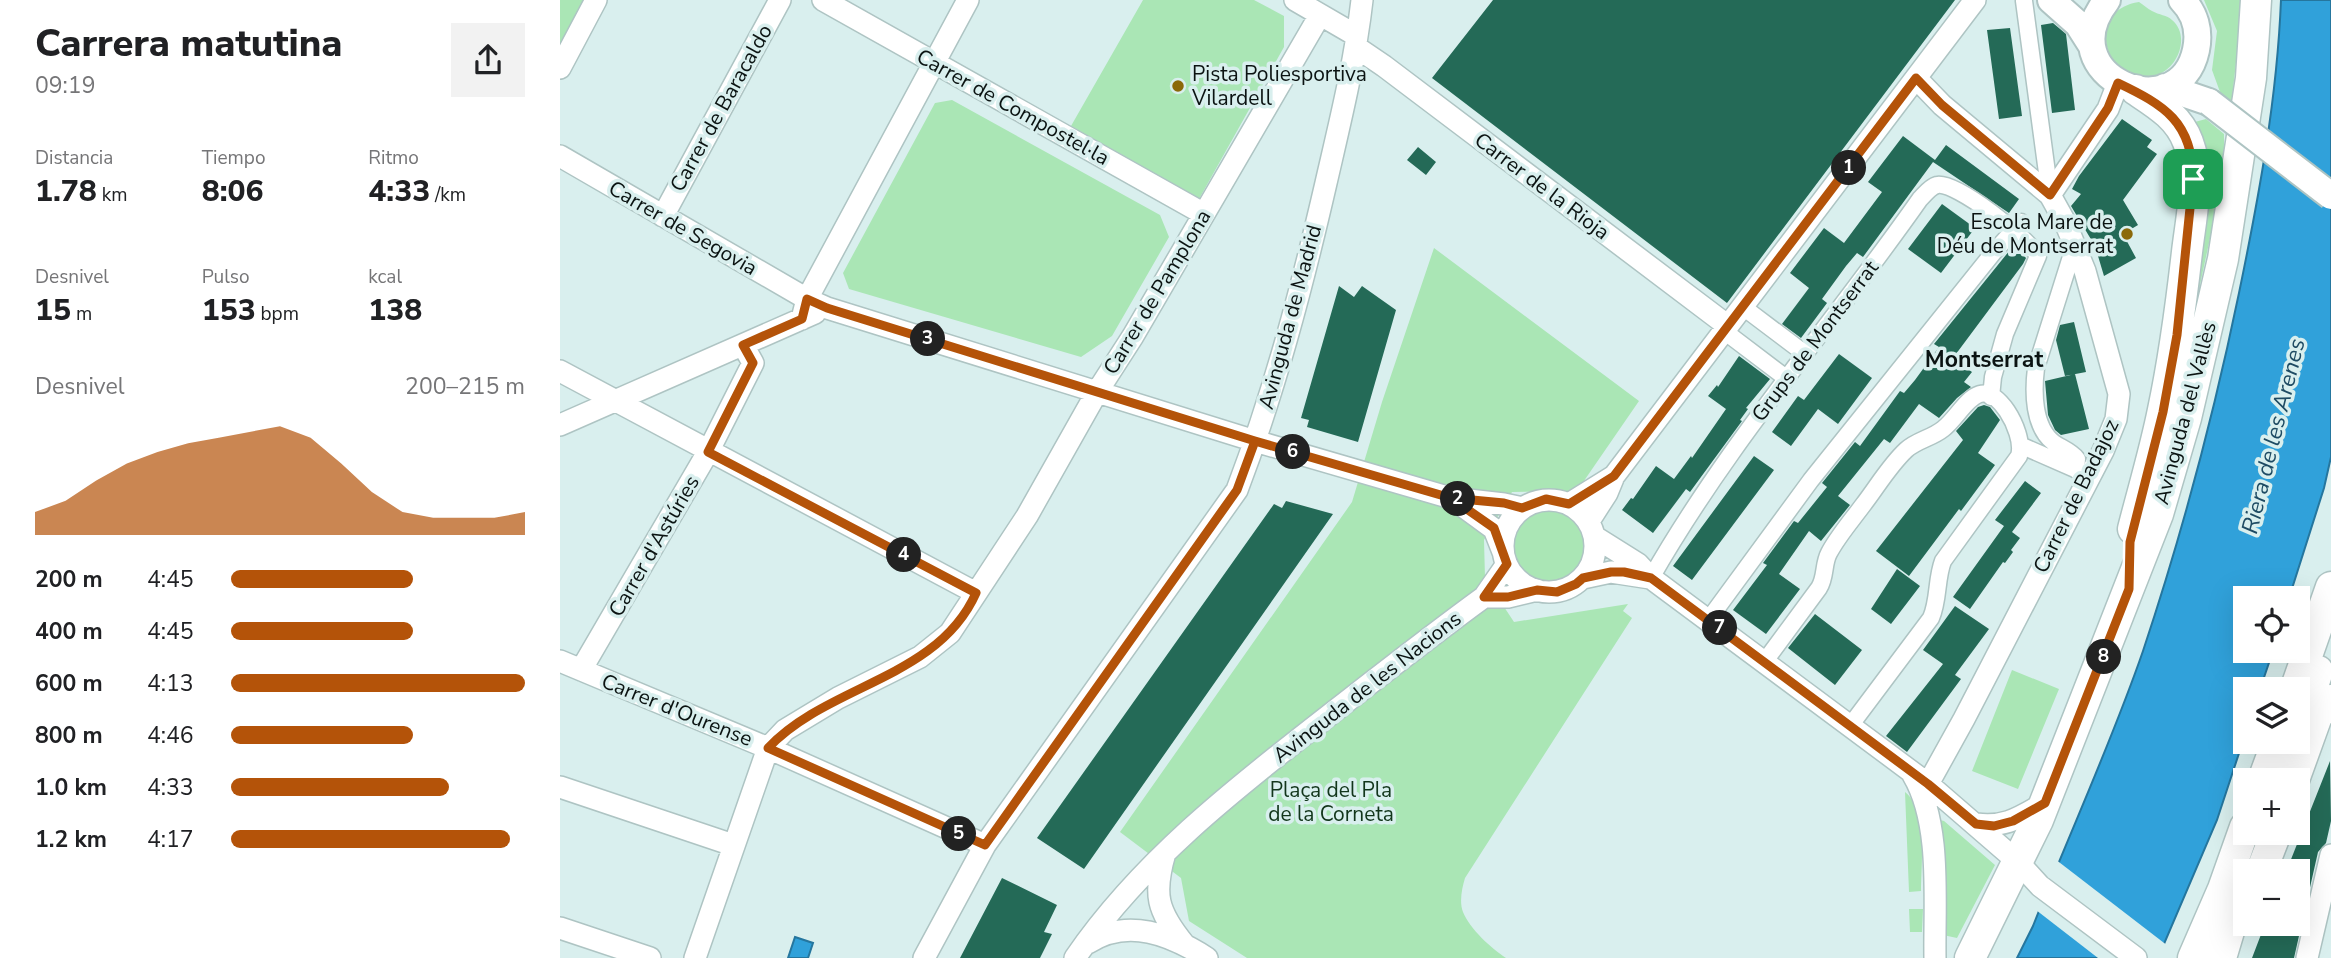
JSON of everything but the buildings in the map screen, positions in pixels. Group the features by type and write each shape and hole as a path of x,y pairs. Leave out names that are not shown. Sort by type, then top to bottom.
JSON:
{"main road":[{"name":"Avinguda del Vallès","path":"1970,958 2045,803 2158,514 2186,418 2223,259 2251,78 2256,0"},
{"path":"2129,589 2130,542 2168,387 2177,335 2193,196 2193,165 2182,129 2139,87"},
{"path":"2310,693 2327,641 2331,587"},
{"path":"2303,677 2327,641"},
{"path":"2298,768 2317,716 2331,700"},
{"path":"2193,958 2238,845"},
{"path":"2222,958 2233,920"},
{"path":"2222,958 2236,936"}],"street":[{"path":"560,68 596,0"},
{"name":"Carrer de Baracaldo","path":"663,216 780,0"},
{"name":"Carrer de Compostel·la","path":"823,0 1204,214"},
{"path":"560,425 743,345 804,309 968,0"},
{"name":"Carrer de la Rioja","path":"1295,0 1356,41 1726,329"},
{"name":"Avinguda de Madrid","path":"924,958 985,845 1237,490 1299,299 1363,0"},
{"path":"1451,498 1494,528 1514,576 1524,585 1537,590 1557,592 1583,578 1596,552 1592,529 1614,476 1975,0"},
{"path":"2051,0 2078,23 2101,68 2139,87 2208,102 2331,195"},
{"path":"2050,195 2108,108 2139,87 2184,74 2195,54 2198,41 2193,15 2182,0"},
{"path":"2024,1 2050,195"},
{"path":"2092,46 2096,6"},
{"name":"Carrer de Pamplona","path":"768,748 785,730 838,698 920,657 950,633 1027,516 1097,392 1133,336 1320,15"},
{"path":"2195,54 2196,74 2208,102"},
{"name":"Carrer de Badajoz","path":"1916,78 1942,105 2050,195 2075,244 2085,271 2119,394 2119,408 2113,429 2083,473 1964,719 1920,779"},
{"name":"Carrer de Segovia","path":"560,156 663,216 804,309 827,308 1255,441 1451,498"},
{"name":"Grups de Montserrat","path":"1651,578 1704,491 1804,353 1930,189 1938,185 1948,187 2017,226 2038,256 2005,334 1993,377 1992,397"},
{"path":"1709,619 1811,480 2017,226"},
{"path":"2075,244 2040,355 2034,390 2043,430 2053,442 2073,454 2083,473"},
{"path":"1743,307 1804,353"},
{"path":"1726,329 1786,378"},
{"name":"Carrer d'Astúries","path":"581,670 708,452 753,363 743,345"},
{"path":"560,371 976,593"},
{"path":"1765,661 1819,588 1825,576 1829,552 1899,458 1915,443 1942,430 1971,397 1979,394 1992,397 2007,411 2020,445 2019,456 1943,561 1931,618 1850,726"},
{"path":"2020,445 2083,473"},
{"path":"1569,504 1614,476"},
{"path":"1451,498 1504,503 1522,508"},
{"path":"1505,558 1507,527 1522,508 1546,499 1569,504 1580,511 1592,529 1638,564 1651,578 1920,779 1976,824 2040,886 2136,958"},
{"name":"Avinguda de les Nacions","path":"1079,952 1103,920 1165,852 1280,753 1484,597 1505,558"},
{"path":"1583,578 1624,572 1651,578"},
{"path":"1484,597 1508,597 1537,590"},
{"name":"Carrer d'Ourense","path":"560,662 768,748 985,845"},
{"path":"695,958 768,748"},
{"path":"1920,779 1928,807 1933,844 1936,958"},
{"path":"560,788 733,845"},
{"path":"1976,824 1994,826 2013,821 2045,803"},
{"path":"1165,852 1158,876 1159,902 1163,916 1184,944"},
{"path":"2307,958 2331,855"},
{"path":"560,928 650,958"},
{"path":"1079,952 1099,936 1127,929 1143,930 1184,944 1207,958"}],"green space":[{"path":"560,0 585,0 560,49"},
{"name":"Pista Poliesportiva Vilardell","path":"1143,0 1254,0 1284,16 1284,47 1199,199 1071,126"},
{"path":"2204,0 2243,0 2231,107 2220,92 2212,70 2217,31"},
{"path":"2139,2 2172,20 2177,26 2181,42 2177,57 2166,70 2141,77 2126,73 2115,63 2108,49 2106,34 2110,20 2121,9"},
{"path":"952,100 1160,215 1169,237 1112,336 1081,357 849,289 843,273 935,103"},
{"path":"2206,119 2224,134 2224,155 2217,206 2185,354 2191,123"},
{"name":"Plaça del Pla de la Corneta","path":"1434,248 1639,401 1577,491 1512,492 1484,540 1485,578 1514,622 1628,604 1623,611 1632,618 1465,878 1461,904 1466,918 1482,938 1506,958 1247,958 1189,921 1181,878 1120,832 1352,502 1382,402"},
{"path":"1541,509 1555,509 1569,515 1579,525 1585,546 1583,560 1569,577 1555,583 1541,583 1527,577 1517,567 1511,553 1511,539 1517,525 1527,515"},
{"path":"2012,670 2059,689 2018,789 1972,771"},
{"path":"1905,792 1912,800 1920,824 1921,891 1909,892"},
{"path":"1940,820 1995,865 1957,938 1943,935"},
{"path":"1909,909 1923,909 1922,932 1910,932"}],"water":[{"name":"Riera de les Arenes","path":"2281,0 2331,0 2331,457 2324,488 2293,586 2233,586 2233,663 2269,663 2264,677 2233,677 2233,754 2239,754 2217,820 2158,958 2017,958 2033,926 2131,686 2171,563 2208,429 2246,257 2271,111"},
{"path":"795,937 813,943 808,958 788,958"}],"pier":[{"path":"2055,859 2168,946 2162,958 2098,958 2036,910"}],"place":[{"name":"Pista Poliesportiva Vilardell","path":"1178,86"},
{"name":"Escola Mare de Déu de Montserrat","path":"2127,234"}],"district":[{"name":"Montserrat","path":"1984,359"}],"route":[{"path":"2193,179 2177,335 2163,412 2130,542 2129,589 2045,803 2013,821 1994,826 1976,824 1928,784 1651,578 1611,572 1583,578 1557,592 1537,590 1508,597 1484,597 1507,564 1494,528 1480,517 1451,498 1255,441 1237,490 985,845 768,748 785,730 838,698 920,657 950,633 976,593 708,452 753,363 743,345 802,319 807,299 827,308 1255,441 1402,483 1451,498 1504,503 1522,508 1546,499 1569,504 1614,476 1916,78 1942,105 2050,195 2108,108 2118,83 2136,90 2176,121 2191,152 2193,179"}]}
